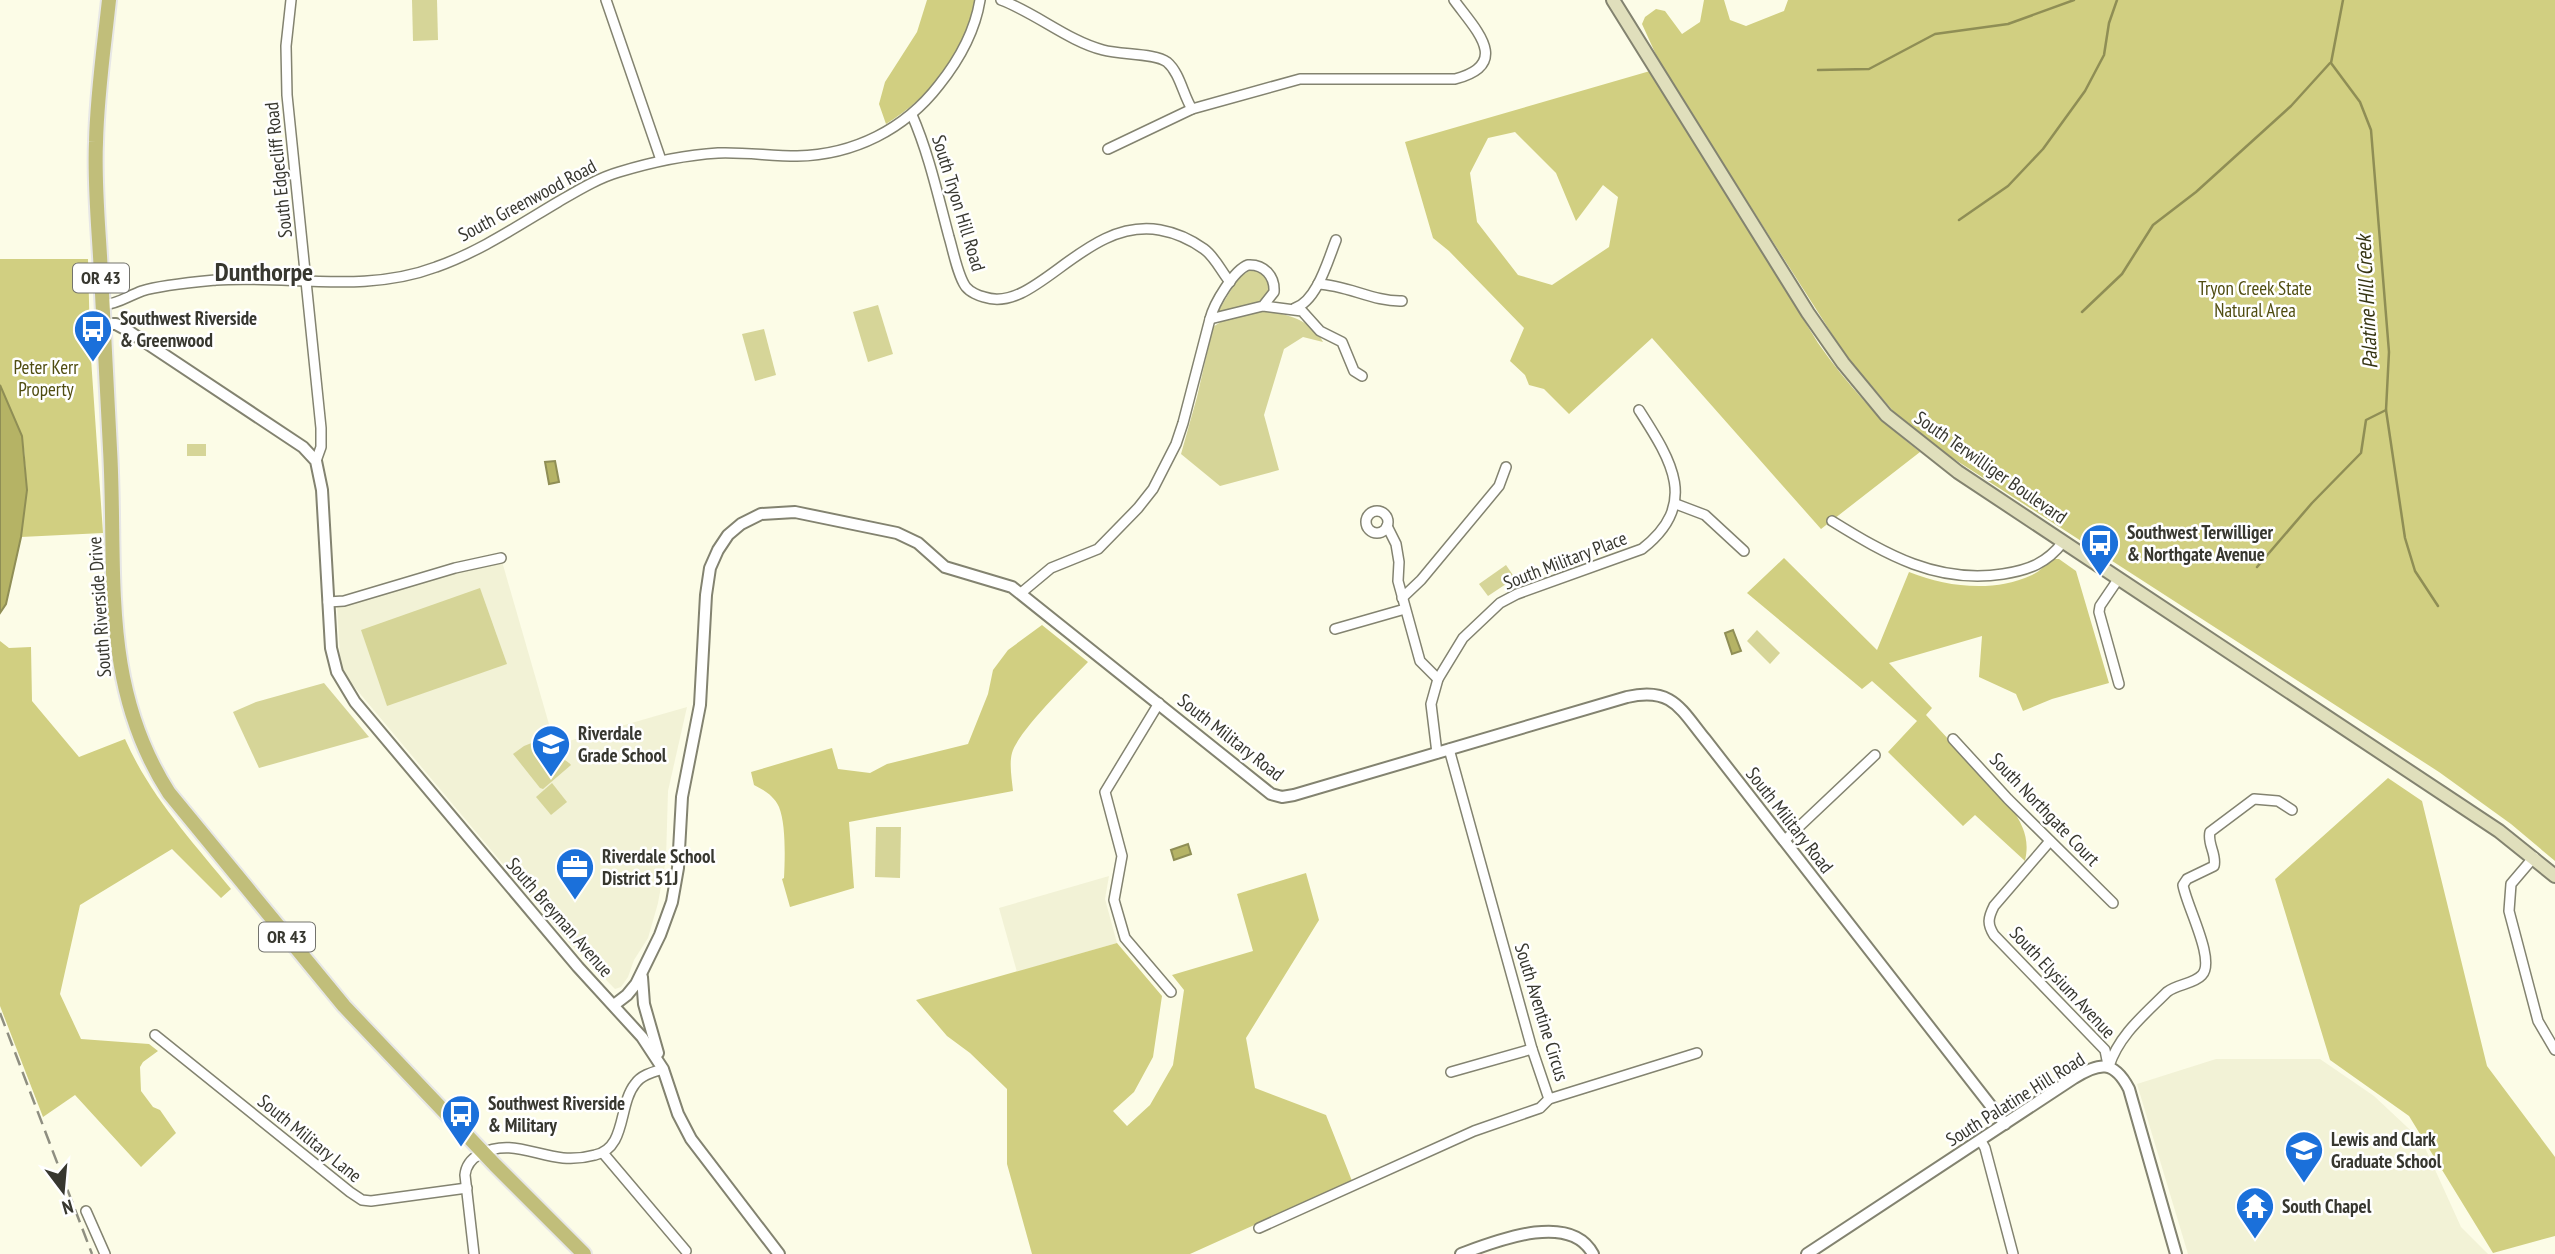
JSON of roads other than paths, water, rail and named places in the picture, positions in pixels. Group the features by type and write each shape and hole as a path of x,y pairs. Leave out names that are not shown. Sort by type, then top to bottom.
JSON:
{"main road":[{"name":"South Riverside Drive","path":"109,0 96,144 117,648 125,692 141,742 169,793 344,1006 584,1254"},
{"name":"South Terwilliger Boulevard","path":"1613,0 1808,313 1865,392 1886,415 1927,449 2063,542 2499,831 2555,876"}],"street":[{"name":"South Edgecliff Road","path":"291,0 286,46 287,95 322,440 316,461"},
{"path":"606,0 661,160"},
{"name":"South Greenwood Road","path":"103,305 119,303 149,290 216,280 379,281 438,267 615,173 661,160 717,153 797,156 837,151 877,137 912,115 951,71 966,45 980,0"},
{"path":"1001,0 1039,16 1083,43 1102,50 1153,56 1164,60 1176,72 1182,93 1192,109"},
{"path":"1108,149 1192,109 1284,82 1300,79 1455,79 1472,74 1482,62 1485,47 1480,32 1454,0"},
{"name":"South Tryon Hill Road","path":"912,115 966,288 980,296 1001,300 1022,294 1086,248 1118,232 1137,228 1183,236 1206,251 1230,282"},
{"path":"1210,319 1263,306 1280,310 1294,309 1308,302 1335,240"},
{"path":"1021,593 1051,568 1098,549 1139,508 1153,489 1176,444 1210,319 1230,282 1245,266 1256,265 1271,277 1275,288 1263,306"},
{"path":"1318,284 1337,284 1384,300 1402,300"},
{"path":"1294,309 1308,315 1320,331 1342,342 1353,368 1362,376"},
{"path":"104,324 116,324 127,330 303,447 316,461"},
{"path":"1639,410 1668,459 1673,474 1676,504 1705,515 1744,551"},
{"name":"South Breyman Avenue","path":"316,461 322,490 333,658 347,692 578,967 642,1037 663,1069 678,1114 691,1139 779,1254"},
{"path":"1402,598 1421,580 1499,486 1506,467"},
{"name":"South Military Place","path":"1437,752 1432,704 1438,679 1463,638 1500,603 1517,594 1642,549 1654,540 1676,504"},
{"name":"South Military Road","path":"614,1005 631,992 664,926 673,894 679,857 682,797 700,705 709,575 718,550 732,531 761,514 789,511 885,530 918,543 945,567 1004,583 1021,593 1271,794 1277,796 1294,795 1627,697 1658,694 1673,702 1685,715 2005,1124"},
{"path":"1832,521 1902,560 1934,571 1978,578 2023,571 2049,558 2063,542"},
{"path":"1387,526 1396,544 1398,581 1420,661 1438,679"},
{"path":"328,602 344,601 455,568 501,558"},
{"path":"2119,578 2099,610 2119,684"},
{"path":"1335,629 1405,609"},
{"path":"1159,703 1105,792 1122,856 1114,900 1125,939 1171,992"},
{"name":"South Northgate Court","path":"1953,739 2113,903"},
{"name":"South Aventine Circus","path":"1259,1228 1474,1131 1540,1108 1549,1099 1532,1049 1449,749"},
{"path":"1784,841 1875,755"},
{"path":"2109,1066 2121,1039 2159,1000 2175,986 2199,978 2204,972 2205,957 2201,936 2184,890 2184,882 2214,866 2210,832 2249,802 2258,799 2278,800 2292,810"},
{"name":"South Elysium Avenue","path":"2050,841 1994,906 1989,922 1994,935 2105,1050 2109,1066"},
{"path":"2534,857 2511,884 2509,911 2538,1021 2555,1050"},
{"path":"474,1254 467,1166 474,1158 483,1152 515,1147 567,1159 603,1153 620,1129 635,1084 643,1077 663,1069 644,1004 642,971"},
{"name":"South Military Lane","path":"155,1035 362,1200 387,1200 467,1188"},
{"path":"1451,1072 1532,1049"},
{"path":"1549,1099 1697,1052"},
{"name":"South Palatine Hill Road","path":"1807,1254 2084,1072 2109,1066 2119,1073 2129,1089 2176,1254"},
{"path":"1980,1141 1985,1147 2013,1254"},
{"path":"603,1153 686,1251"},
{"path":"86,1211 105,1254"},
{"path":"1461,1254 1504,1239 1549,1232 1566,1233 1580,1238 1593,1254"}],"waterway":[{"path":"1818,70 1869,69 1935,34 2008,24 2074,0"},
{"path":"1959,220 2008,186 2043,149 2085,91 2104,55 2109,23 2117,0"},
{"name":"Palatine Hill Creek","path":"2343,0 2331,63 2360,102 2371,130 2389,352 2386,410 2405,538 2415,571 2438,606"},
{"path":"2082,312 2122,274 2153,225 2196,192 2291,106 2330,63"},
{"path":"2257,567 2312,503 2361,453 2366,420 2386,410"}],"railway":[{"path":"0,1013 92,1254"}],"place":[{"name":"Southwest Riverside & Greenwood","path":"93,363"},
{"name":"Southwest Terwilliger & Northgate Avenue","path":"2100,577"},
{"name":"Riverdale Grade School","path":"551,778"},
{"name":"Riverdale School District 51J","path":"575,901"},
{"name":"Southwest Riverside & Military","path":"461,1148"},
{"name":"Lewis and Clark Graduate School","path":"2304,1184"},
{"name":"South Chapel","path":"2255,1240"}],"district":[{"name":"Dunthorpe","path":"264,272"}],"park label":[{"name":"Tryon Creek State Natural Area","path":"2255,299"},
{"name":"Peter Kerr Property","path":"46,378"}]}
